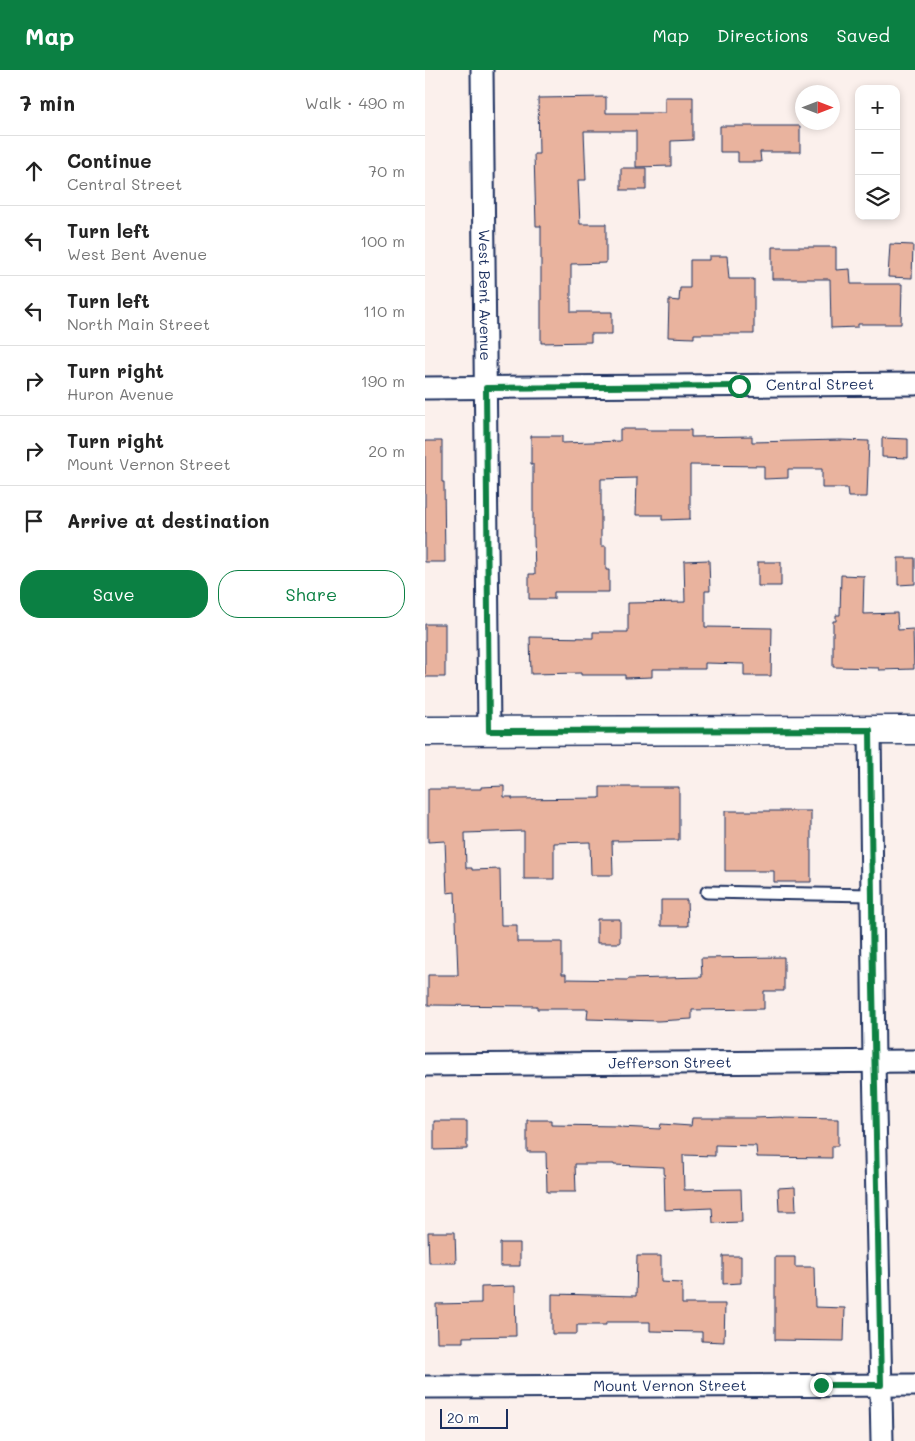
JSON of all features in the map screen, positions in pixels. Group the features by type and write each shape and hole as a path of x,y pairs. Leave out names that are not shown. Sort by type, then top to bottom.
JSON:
{"main road":[{"path":"425,731 915,730"}],"street":[{"name":"West Bent Avenue","path":"482,70 489,731"},
{"name":"Central Street","path":"425,388 915,384"},
{"path":"870,730 882,1441"},
{"name":"Jefferson Street","path":"425,1065 915,1061"},
{"name":"Mount Vernon Street","path":"425,1387 915,1385"}],"lane":[{"path":"707,892 872,895"}],"building":[{"path":"606,97 606,113 665,113 665,97 693,97 693,140 671,141 671,166 636,167 636,131 584,131 586,180 578,180 580,224 606,224 606,263 571,264 571,312 612,312 612,334 591,334 591,342 541,343 541,226 536,226 534,154 539,154 538,98"},
{"path":"720,126 795,126 795,130 800,130 800,152 760,152 761,162 738,162 738,152 720,152"},
{"path":"621,168 646,168 646,190 621,190"},
{"path":"890,244 913,245 912,278 888,277"},
{"path":"772,247 836,247 836,270 850,269 851,284 902,284 901,324 858,324 858,327 831,328 830,279 772,279"},
{"path":"709,256 727,256 729,279 754,279 754,334 694,334 694,338 668,337 669,300 679,301 680,288 690,288 690,260 709,260"},
{"path":"620,429 691,430 691,437 752,436 752,442 869,441 867,497 848,497 847,488 822,488 822,469 788,469 788,478 764,479 764,466 690,465 690,519 662,520 662,515 636,515 637,478 601,479 601,546 606,546 606,570 609,570 609,592 554,592 554,599 529,599 529,574 535,574 531,436 562,436 562,443 620,441"},
{"path":"882,438 908,439 908,458 882,457"},
{"path":"425,441 442,441 445,562 425,562"},
{"path":"898,558 915,558 915,584 898,585"},
{"path":"709,560 710,591 705,591 705,627 772,628 771,676 744,676 744,664 705,663 705,669 652,669 652,677 625,678 625,675 581,675 581,673 531,674 530,637 593,638 593,632 628,632 628,603 685,602 684,561"},
{"path":"758,562 781,562 781,586 758,586"},
{"path":"841,575 864,576 863,614 897,613 898,630 913,629 914,669 879,670 879,668 833,667 833,621 836,621 836,615 840,615"},
{"path":"425,624 445,624 445,677 425,677"},
{"path":"504,786 504,797 512,797 512,799 600,798 600,787 679,787 679,840 612,841 613,875 591,875 590,842 554,843 554,879 524,879 524,831 465,833 466,868 472,868 472,870 500,869 501,925 517,925 517,942 562,942 562,974 566,974 566,979 628,980 702,977 701,958 784,957 784,991 764,991 764,1009 692,1010 692,1019 658,1021 587,1019 588,1009 537,1009 537,1006 428,1005 428,975 458,975 455,892 447,893 445,841 428,842 428,789 481,789 481,787"},
{"path":"725,811 811,811 811,882 774,882 774,871 725,871"},
{"path":"661,900 687,900 688,926 661,926"},
{"path":"597,919 620,919 620,943 597,943"},
{"path":"783,1117 838,1119 838,1146 832,1146 832,1158 757,1157 756,1146 715,1145 715,1156 683,1155 684,1190 741,1189 742,1222 713,1223 712,1208 665,1210 664,1167 575,1164 576,1192 547,1192 546,1152 527,1152 527,1120 551,1120 551,1125 620,1126 660,1129 661,1124 691,1126 692,1118"},
{"path":"434,1121 467,1121 467,1149 434,1150"},
{"path":"795,1187 796,1211 779,1211 778,1188"},
{"path":"428,1232 455,1232 456,1263 429,1263"},
{"path":"500,1243 520,1243 520,1266 500,1266"},
{"path":"637,1256 661,1256 661,1282 682,1283 682,1304 725,1304 724,1342 702,1341 702,1332 650,1331 650,1322 606,1322 606,1325 577,1325 577,1334 552,1334 552,1294 636,1296"},
{"path":"723,1256 741,1256 741,1283 723,1284"},
{"path":"775,1257 795,1257 795,1267 814,1267 815,1307 845,1308 844,1341 775,1340"},
{"path":"515,1286 516,1336 463,1337 463,1342 437,1342 436,1304 481,1303 481,1287"}],"route":[{"path":"739,386 486,388 489,731 870,730 881,1385 821,1385"}]}
